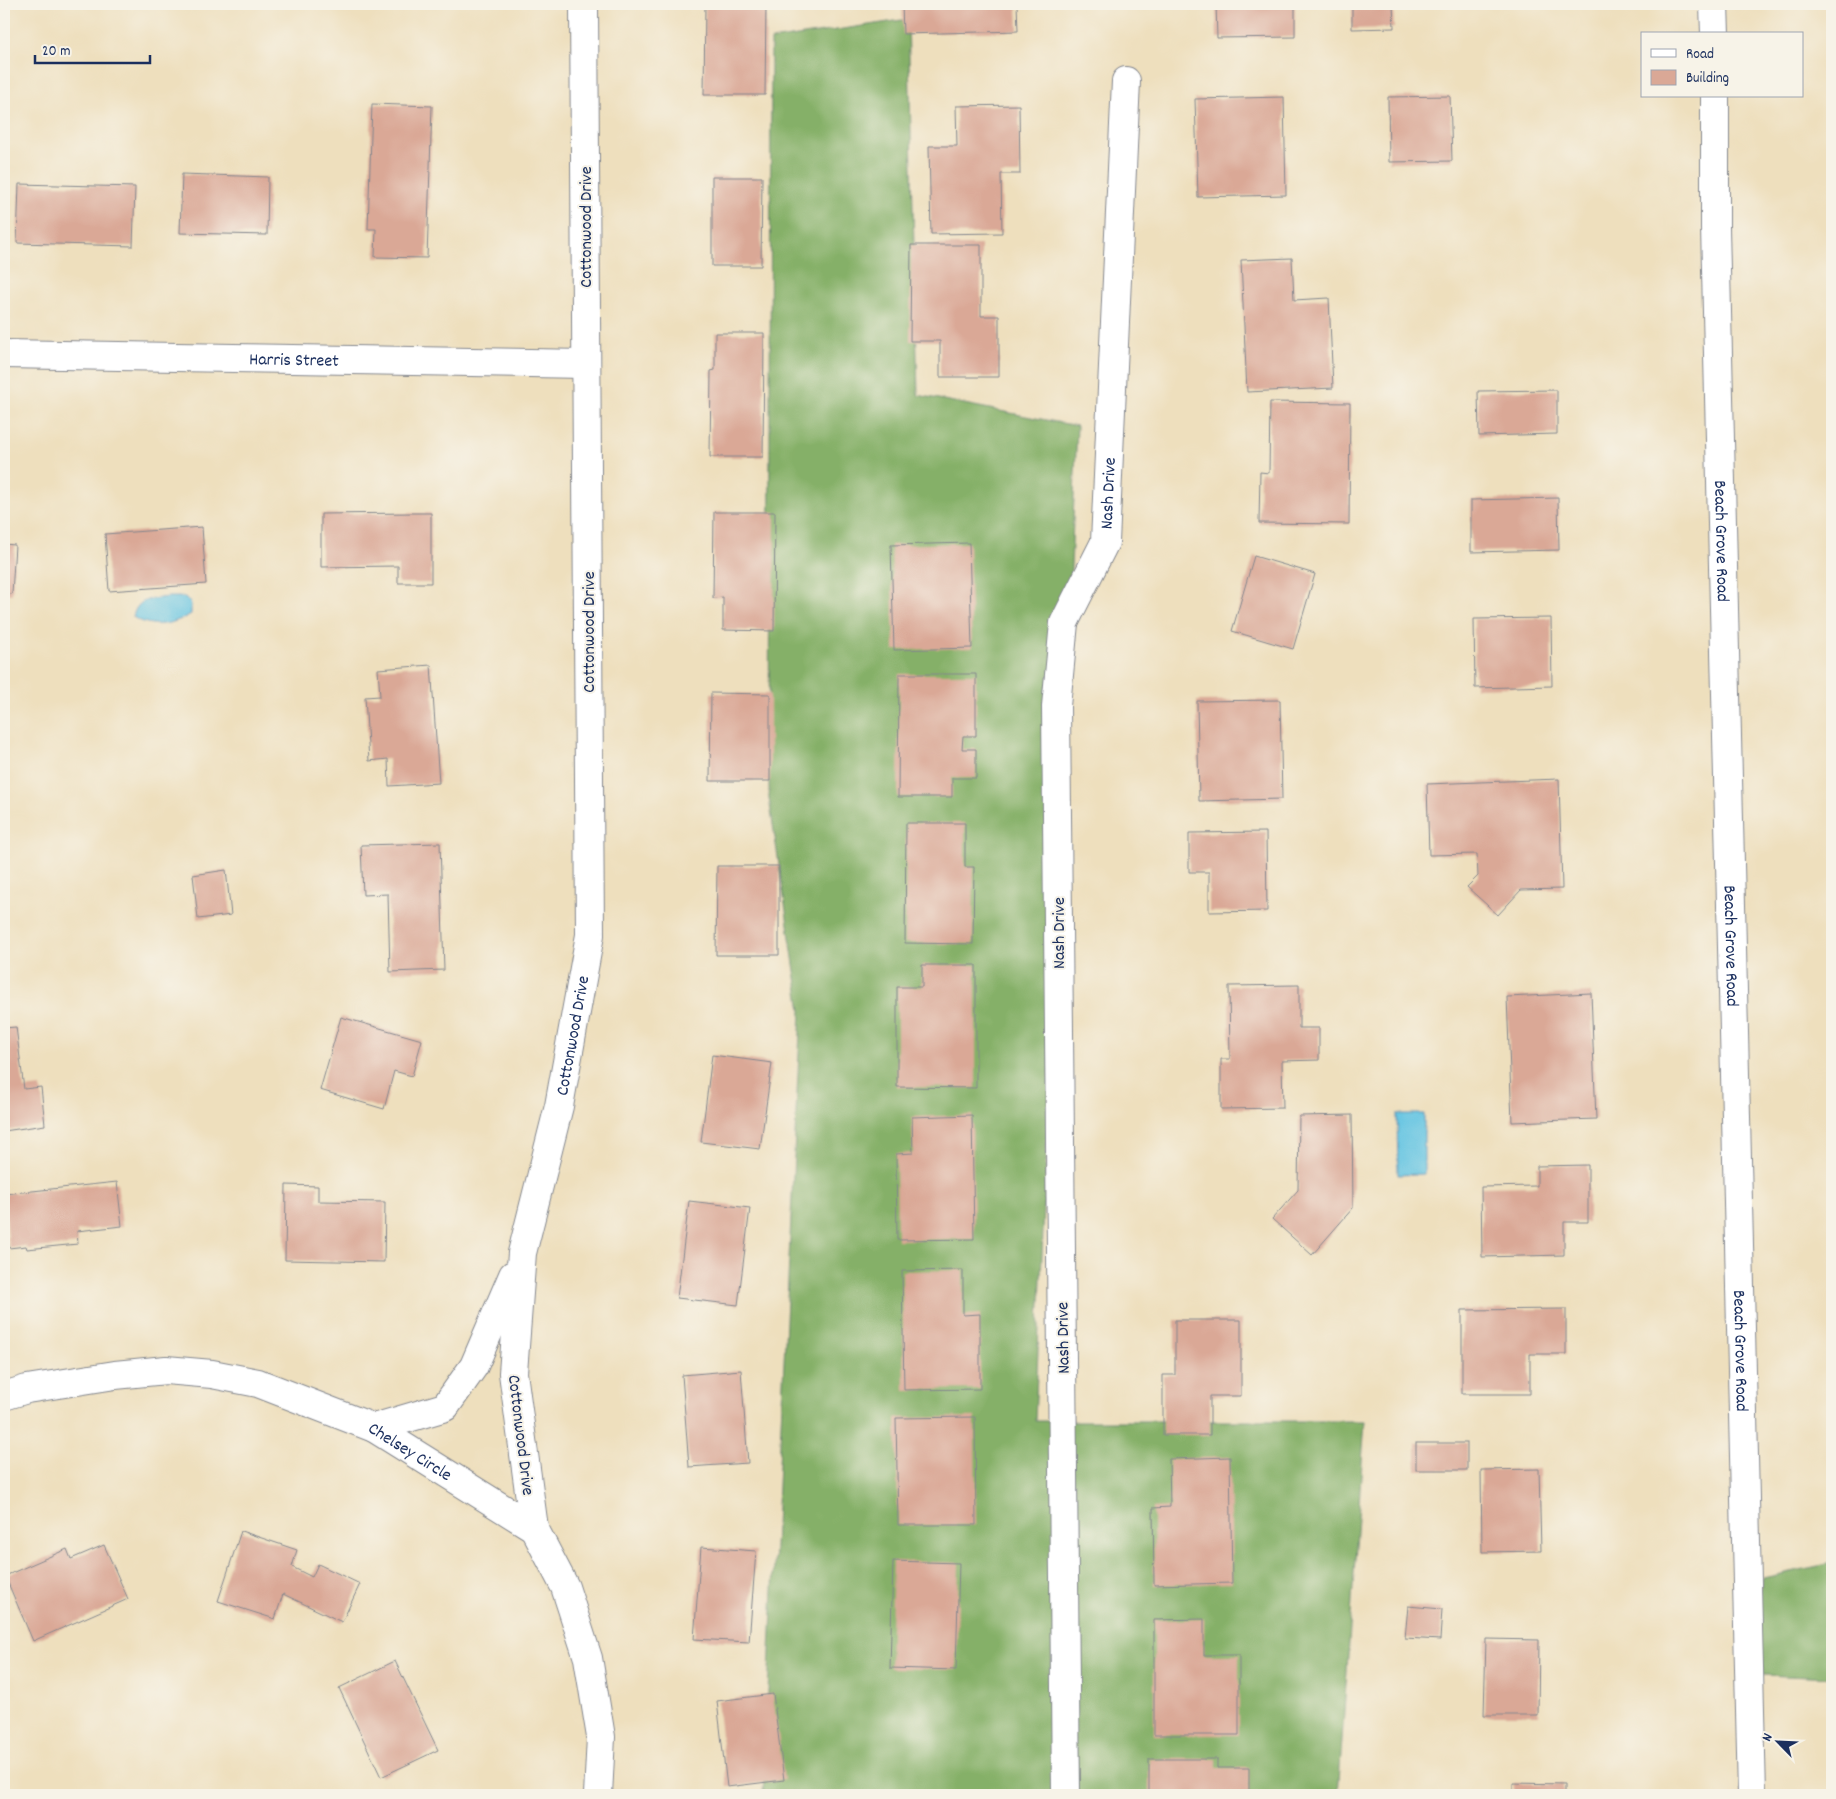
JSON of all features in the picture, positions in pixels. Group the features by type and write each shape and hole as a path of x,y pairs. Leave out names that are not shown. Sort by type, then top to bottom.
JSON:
{"street":[{"name":"Cottonwood Drive","path":"374,1428 445,1407 474,1366 522,1253 559,1106 590,935 584,4"},
{"path":"1714,4 1714,32"},
{"name":"Nash Drive","path":"1066,1795 1056,706 1064,622 1105,542 1126,81"},
{"name":"Beach Grove Road","path":"1715,98 1716,247 1752,1795"},
{"name":"Harris Street","path":"4,354 585,364"},
{"name":"Cottonwood Drive","path":"522,1253 513,1372 534,1528"},
{"name":"Chelsey Circle","path":"4,1396 27,1389 115,1375 166,1370 212,1374 258,1383 301,1398 374,1428 534,1528"},
{"path":"534,1528 565,1587 588,1658 601,1737 598,1795"}],"green space":[{"path":"908,19 918,395 1077,426 1035,1421 1365,1421 1338,1795 763,1795 801,1011 769,798 771,40"},
{"path":"1832,1563 1832,1678 1740,1674 1763,1578"}],"water":[{"path":"185,597 191,604 191,614 177,621 162,624 147,623 133,617 141,603 151,599"},
{"path":"1397,1114 1424,1114 1424,1174 1398,1175"}],"building":[{"path":"705,4 766,4 765,95 704,95"},
{"path":"902,4 1017,4 1018,31 903,34"},
{"path":"1216,4 1295,4 1295,37 1217,38"},
{"path":"1352,4 1393,4 1394,28 1352,29"},
{"path":"1450,96 1452,161 1389,162 1388,97"},
{"path":"1284,97 1286,195 1198,197 1195,99"},
{"path":"372,104 432,106 427,258 375,257 376,229 368,229"},
{"path":"1019,105 1020,174 1001,174 1002,233 931,234 929,146 957,146 956,106"},
{"path":"182,174 268,177 267,235 180,233"},
{"path":"712,177 762,177 761,266 712,266"},
{"path":"19,184 135,187 133,246 17,243"},
{"path":"911,245 981,245 981,316 999,316 999,377 940,377 940,341 910,341"},
{"path":"1292,258 1294,300 1329,298 1333,388 1247,392 1241,260"},
{"path":"715,333 764,333 763,457 710,457 711,371 715,370"},
{"path":"1557,390 1557,434 1479,436 1478,391"},
{"path":"1270,402 1350,403 1349,524 1259,523 1260,472 1269,473"},
{"path":"1558,498 1559,550 1471,552 1471,500"},
{"path":"714,512 775,512 774,631 723,630 723,597 713,598"},
{"path":"431,513 431,583 398,583 398,566 321,567 321,514"},
{"path":"202,527 206,584 109,591 105,534"},
{"path":"969,543 972,648 894,650 891,545"},
{"path":"4,544 15,545 12,594 4,593"},
{"path":"1254,556 1315,574 1293,649 1232,631"},
{"path":"1551,618 1552,686 1475,688 1474,619"},
{"path":"431,665 439,783 389,786 388,759 369,761 365,697 380,696 378,669"},
{"path":"899,674 976,674 976,736 963,736 962,749 976,749 976,778 952,778 952,797 898,797"},
{"path":"711,693 770,694 770,781 710,781"},
{"path":"1280,700 1282,799 1199,801 1197,701"},
{"path":"1559,779 1562,889 1521,890 1498,915 1467,887 1478,876 1477,854 1429,855 1427,784"},
{"path":"906,823 965,823 965,867 974,867 973,944 905,943"},
{"path":"1266,832 1267,911 1209,912 1209,872 1189,872 1189,833"},
{"path":"440,843 444,970 390,972 388,894 363,895 361,845"},
{"path":"717,866 779,866 779,955 716,955"},
{"path":"226,870 231,915 198,919 193,875"},
{"path":"922,965 976,965 976,1088 897,1087 897,987 922,987"},
{"path":"1299,985 1299,1028 1319,1028 1319,1060 1282,1061 1283,1108 1221,1109 1221,1059 1230,1059 1229,986"},
{"path":"1591,993 1596,1119 1512,1122 1507,997"},
{"path":"341,1017 422,1040 412,1076 394,1071 384,1109 320,1090"},
{"path":"16,1027 24,1089 41,1087 45,1125 4,1131 4,1028"},
{"path":"712,1055 772,1063 760,1149 701,1142"},
{"path":"972,1115 974,1239 897,1240 896,1154 913,1153 912,1117"},
{"path":"1352,1115 1353,1208 1312,1255 1272,1219 1298,1190 1299,1116"},
{"path":"1588,1165 1588,1222 1564,1222 1564,1255 1482,1257 1481,1187 1537,1186 1537,1166"},
{"path":"117,1182 122,1226 77,1231 78,1244 27,1249 26,1246 9,1248 4,1194"},
{"path":"286,1185 318,1186 318,1201 385,1202 384,1262 285,1260"},
{"path":"689,1201 750,1208 738,1305 677,1298"},
{"path":"963,1270 963,1315 980,1314 980,1389 904,1390 902,1271"},
{"path":"1566,1309 1566,1354 1530,1354 1530,1394 1462,1394 1462,1310"},
{"path":"1175,1320 1241,1320 1241,1396 1210,1396 1210,1435 1163,1435 1163,1375 1175,1375"},
{"path":"741,1370 748,1463 689,1467 682,1375"},
{"path":"975,1417 976,1525 898,1525 896,1418"},
{"path":"1416,1443 1467,1443 1467,1470 1416,1470"},
{"path":"1230,1457 1232,1583 1154,1585 1153,1508 1170,1507 1169,1459"},
{"path":"1539,1469 1541,1551 1482,1552 1481,1470"},
{"path":"241,1531 297,1550 292,1567 312,1577 318,1564 360,1584 342,1622 283,1594 275,1619 218,1601"},
{"path":"104,1545 128,1599 33,1641 5,1576 67,1549 71,1559"},
{"path":"701,1547 756,1551 749,1642 694,1639"},
{"path":"893,1561 959,1563 956,1670 890,1668"},
{"path":"1408,1606 1442,1609 1440,1640 1405,1638"},
{"path":"1204,1619 1204,1655 1239,1655 1239,1735 1154,1735 1154,1620"},
{"path":"1486,1639 1539,1640 1538,1715 1484,1715"},
{"path":"395,1661 438,1750 381,1777 339,1688"},
{"path":"773,1694 784,1780 727,1787 717,1701"},
{"path":"1149,1759 1217,1759 1217,1768 1249,1768 1249,1795 1149,1795"},
{"path":"1513,1783 1564,1784 1564,1795 1513,1795"}]}
